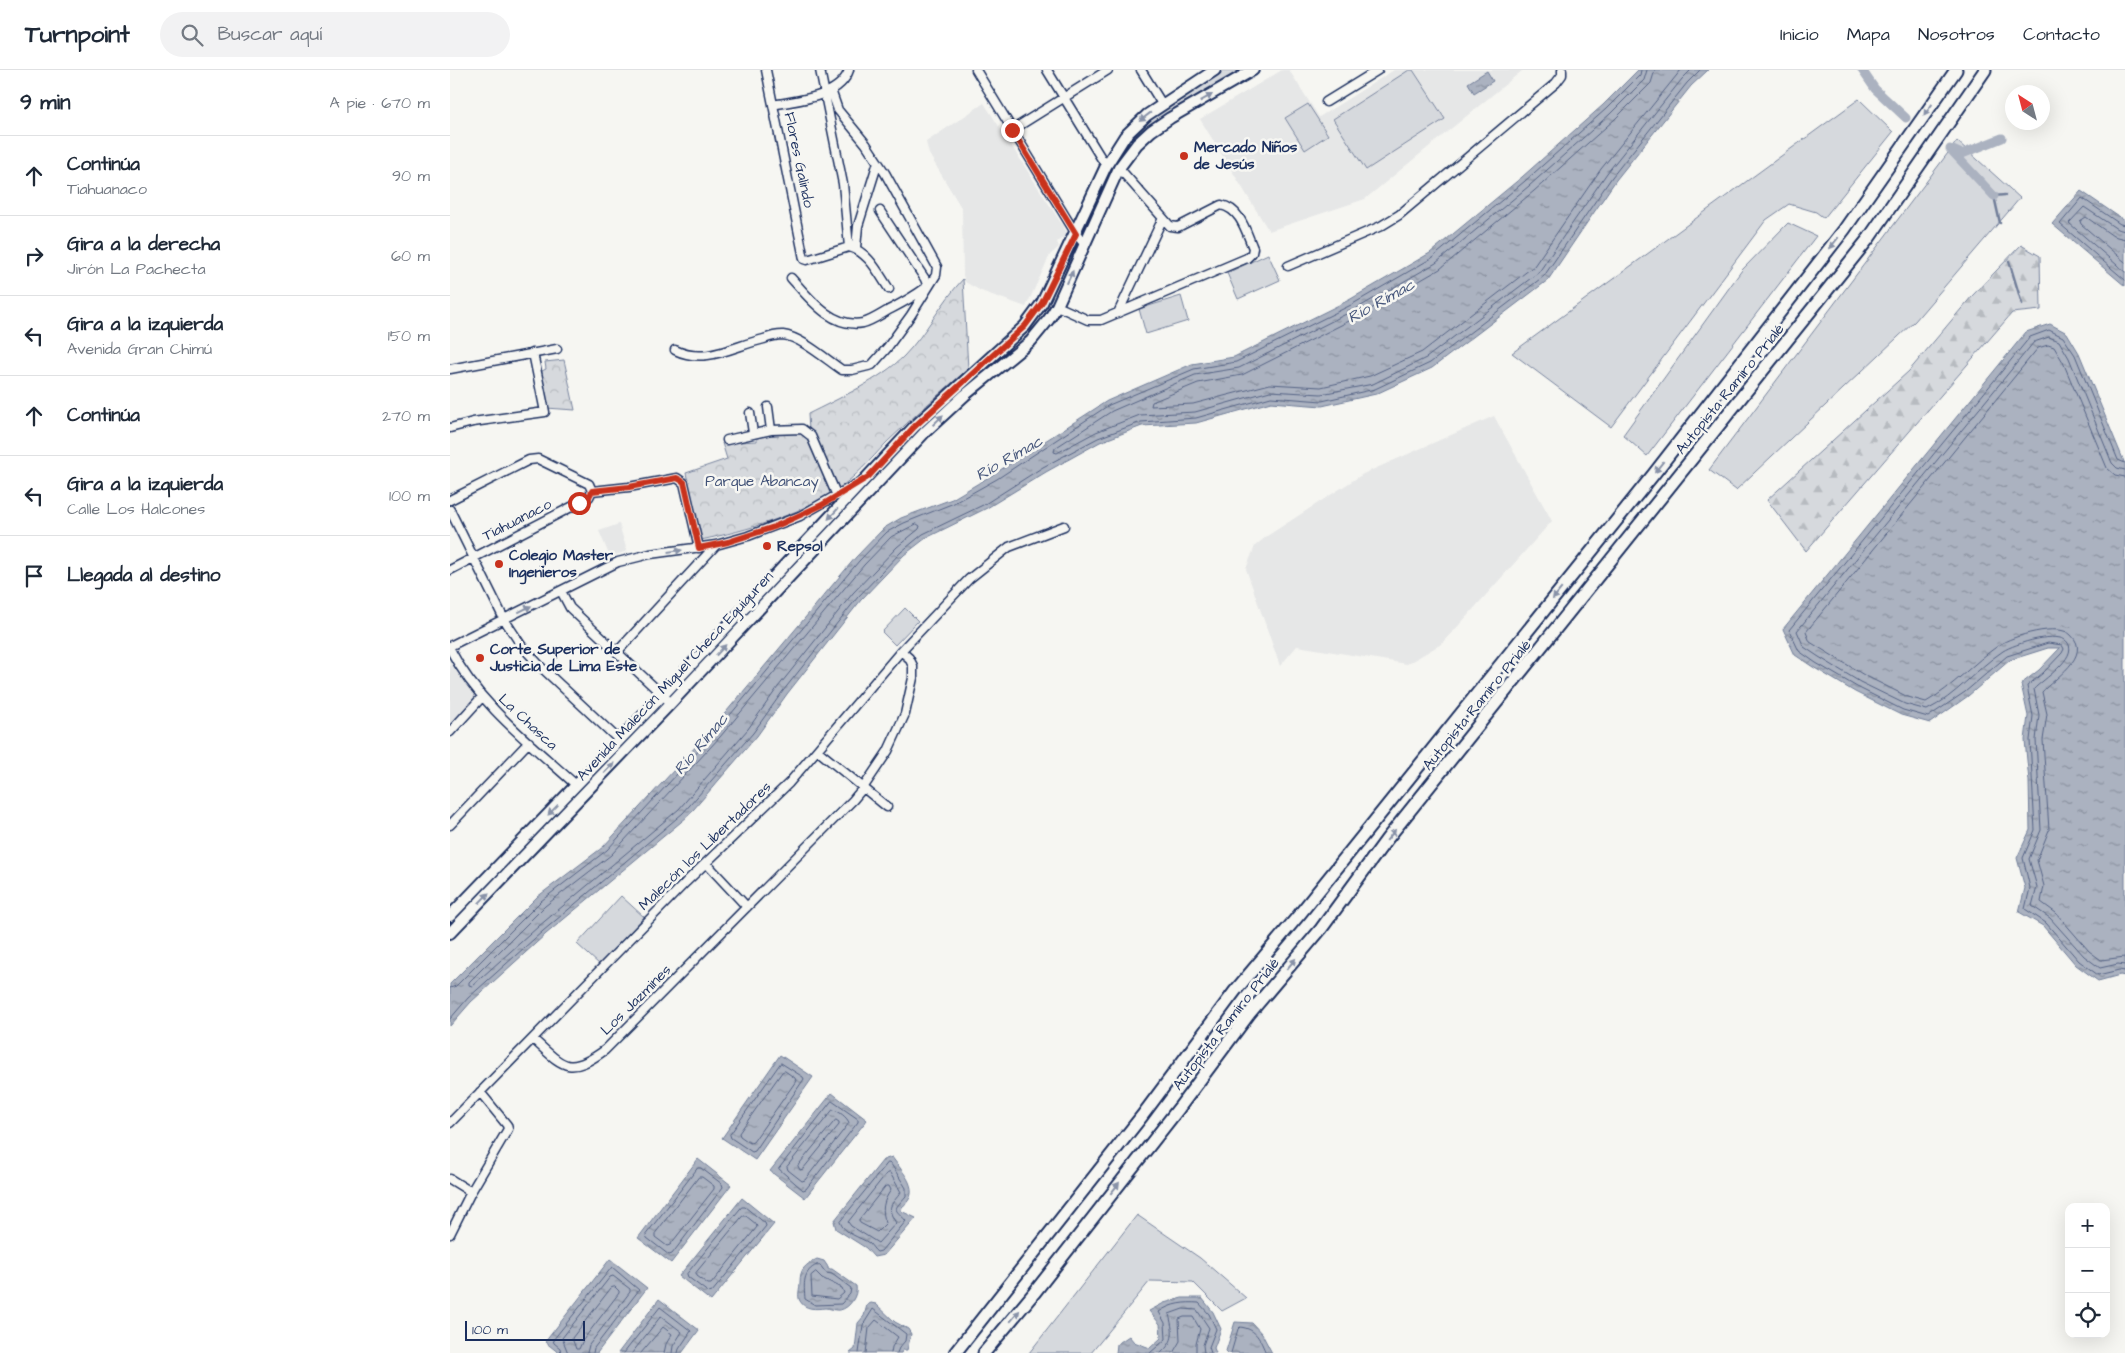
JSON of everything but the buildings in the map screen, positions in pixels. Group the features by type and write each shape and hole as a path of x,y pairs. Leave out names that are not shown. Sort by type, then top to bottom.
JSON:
{"highway":[{"name":"Autopista Ramiro Prialé","path":"955,1353 1142,1116 1235,991 1299,915 1653,475 1832,246 1956,70"},
{"name":"Autopista Ramiro Prialé","path":"984,1353 1034,1294 1179,1108 1249,1014 1321,929 1387,839 1869,238 1985,70"}],"main road":[{"name":"Avenida Malecón Miguel Checa Eguiguren","path":"450,916 663,695 914,427 1025,326 1042,303 1076,234 1106,166 1125,136 1162,104 1215,70"},
{"name":"Avenida Malecón Miguel Checa Eguiguren","path":"450,933 671,703 904,454 965,395 1031,341 1057,306 1119,168 1137,144 1151,131 1253,70"}],"street":[{"name":"Flores Galindo","path":"766,70 798,224 802,255 807,260 853,247"},
{"path":"820,70 827,92 853,247 868,258 889,289"},
{"path":"773,104 827,92 841,84 849,70"},
{"path":"976,70 1076,234 1085,245"},
{"path":"1047,70 1106,166"},
{"path":"1012,130 1108,70"},
{"path":"1141,70 1162,104"},
{"path":"1326,102 1378,70"},
{"path":"1288,266 1381,226 1398,215 1556,83 1562,75 1562,70"},
{"path":"675,350 696,357 715,355 744,344 781,335 793,338 842,370 866,367 872,365 888,348 911,316 936,275 936,267 924,247 906,208 866,144 838,110 827,92"},
{"path":"853,247 878,162"},
{"path":"1057,306 1094,321 1118,313 1247,258 1252,253 1253,248 1237,214 1230,207 1222,205 1178,227 1170,226 1119,168"},
{"path":"880,211 925,279 928,287"},
{"path":"1118,313 1162,218"},
{"path":"791,278 815,304 835,319 851,324 864,323 912,298 928,287"},
{"path":"450,369 557,349"},
{"path":"450,428 473,422 545,412 533,353"},
{"path":"768,407 771,430"},
{"path":"750,413 753,433"},
{"path":"727,440 771,430 802,429 808,433 836,496"},
{"path":"450,648 603,569 635,557 716,545 774,527 800,516 904,454"},
{"path":"450,500 529,460 538,459 589,484 592,491 629,487 677,478 684,482 699,548"},
{"name":"Tiahuanaco","path":"450,570 579,503 589,497 592,491"},
{"path":"450,510 513,634 530,656 619,740"},
{"name":"Malecón los Libertadores","path":"450,1123 706,863 789,783 901,651 969,579 1009,547 1064,526"},
{"path":"617,652 716,545"},
{"path":"560,591 570,608 671,703"},
{"name":"La Chasca","path":"450,648 465,675 482,697 576,785"},
{"name":"Los Jazmines","path":"532,1039 564,1065 578,1066 605,1050 853,800 888,751 905,714 913,678 913,666 909,658 901,651"},
{"path":"450,732 482,697"},
{"path":"450,825 529,742"},
{"path":"817,750 887,807"},
{"path":"706,863 747,907"},
{"path":"450,1234 471,1192 508,1129 507,1124 480,1092"},
{"path":"450,1179 471,1192"}],"shaded area":[{"path":"1282,70 1289,70 1319,117 1394,70 1523,70 1365,199 1269,231 1200,119"},
{"path":"984,103 1068,234 1057,242 1059,247 1050,255 1026,307 981,291 965,282 963,275 962,209 929,154 926,142"},
{"path":"1494,416 1552,521 1443,643 1407,664 1297,646 1280,666 1246,569 1255,546 1267,536 1363,474"},
{"path":"619,524 627,551 610,557 599,531"},
{"path":"450,663 477,698 450,725"}],"green space":[{"path":"1223,70 1246,70 1147,129 1087,232 1080,229 1105,175 1134,131 1171,102"},
{"path":"1409,70 1413,70 1445,119 1366,170 1333,119"},
{"path":"1859,99 1893,132 1824,218 1816,212 1789,204 1766,220 1611,427 1512,353"},
{"path":"1308,104 1328,135 1305,150 1285,118"},
{"path":"1957,141 2020,198 1915,321 1736,490 1709,470"},
{"path":"1788,223 1816,236 1647,456 1623,435 1742,270"},
{"path":"2021,245 2040,256 2041,310 2012,313 1806,551 1767,500 1909,371 1972,296"},
{"path":"1072,247 1079,253 1055,304 1035,332 907,447 899,448 909,436 1014,342"},
{"path":"1268,254 1280,280 1238,299 1227,273"},
{"name":"Parque Abancay","path":"963,279 968,369 896,433 856,474 836,490 788,515 736,532 701,540 686,473 727,459 722,443 757,441 757,437 809,431 808,414 871,381 904,356"},
{"path":"1181,296 1188,321 1146,334 1139,309"},
{"path":"564,360 575,410 546,408 538,373 546,369 545,362"},
{"path":"905,608 918,621 895,645 882,632"},
{"path":"621,896 644,917 600,965 577,944"},
{"path":"1137,1215 1200,1258 1246,1298 1222,1311 1193,1282 1150,1281 1091,1353 1029,1353"}],"water":[{"name":"Río Rímac","path":"1638,70 1708,70 1691,86 1616,180 1548,280 1432,368 1376,394 1322,406 1271,402 1196,423 1142,426 1100,442 987,508 926,538 904,555 861,600 787,694 757,736 687,817 546,934 471,1002 450,1026 450,984 537,897 603,847 711,730 856,557 884,528 901,518 952,499 1107,401 1192,364 1234,357 1349,300 1430,253 1522,177 1603,105"},
{"path":"1487,71 1493,81 1474,93 1468,83"},
{"path":"2081,191 2125,221 2125,286 2052,224"},
{"path":"2050,324 2067,333 2079,353 2125,464 2125,976 2120,975 2098,981 2076,965 2043,926 2019,912 2025,888 2017,858 2030,830 2029,781 2025,740 2028,716 2021,684 2039,670 2060,648 2048,648 2010,660 1968,696 1930,723 1901,715 1855,692 1813,667 1795,655 1783,629 2026,332"},
{"path":"780,1055 813,1077 755,1160 722,1138"},
{"path":"832,1093 867,1120 805,1198 770,1171"},
{"path":"892,1157 906,1176 911,1188 911,1195 901,1211 916,1218 884,1255 874,1257 866,1248 836,1229 834,1221 883,1160"},
{"path":"698,1159 731,1185 671,1263 638,1238"},
{"path":"742,1198 774,1224 711,1301 679,1276"},
{"path":"610,1259 647,1288 597,1353 559,1353 545,1342"},
{"path":"817,1259 824,1261 828,1269 832,1269 856,1286 856,1293 852,1301 844,1309 811,1308 805,1306 800,1301 800,1278 802,1271 806,1265"},
{"path":"1182,1298 1202,1298 1213,1312 1221,1329 1214,1348 1216,1353 1116,1353 1117,1344 1129,1336 1134,1342 1150,1348 1161,1338 1160,1324 1149,1311 1164,1303"},
{"path":"659,1299 699,1330 682,1353 618,1353"},
{"path":"871,1303 876,1304 895,1322 908,1329 911,1334 907,1350 903,1350 901,1353 850,1353 855,1349 858,1323 864,1316 867,1305"},
{"path":"1235,1322 1252,1323 1262,1334 1272,1353 1228,1353 1226,1351"}],"waterway":[{"path":"1862,70 1875,89 1906,118"},
{"path":"1953,150 1962,154 2002,138"},
{"path":"1950,149 1994,196"},
{"path":"2000,223 1994,196 2005,195"},
{"path":"2009,261 2022,304"}],"place":[{"name":"Mercado Niños de Jesús","path":"1184,156"},
{"name":"Repsol","path":"767,546"},
{"name":"Colegio Master Ingenieros","path":"499,564"},
{"name":"Corte Superior de Justicia de Lima Este","path":"480,658"}],"route":[{"path":"579,503 589,497 592,491 629,487 677,478 681,479 684,482 699,548 728,542 774,527 822,505 868,477 914,427 1025,326 1042,303 1076,234 1012,130"}]}
